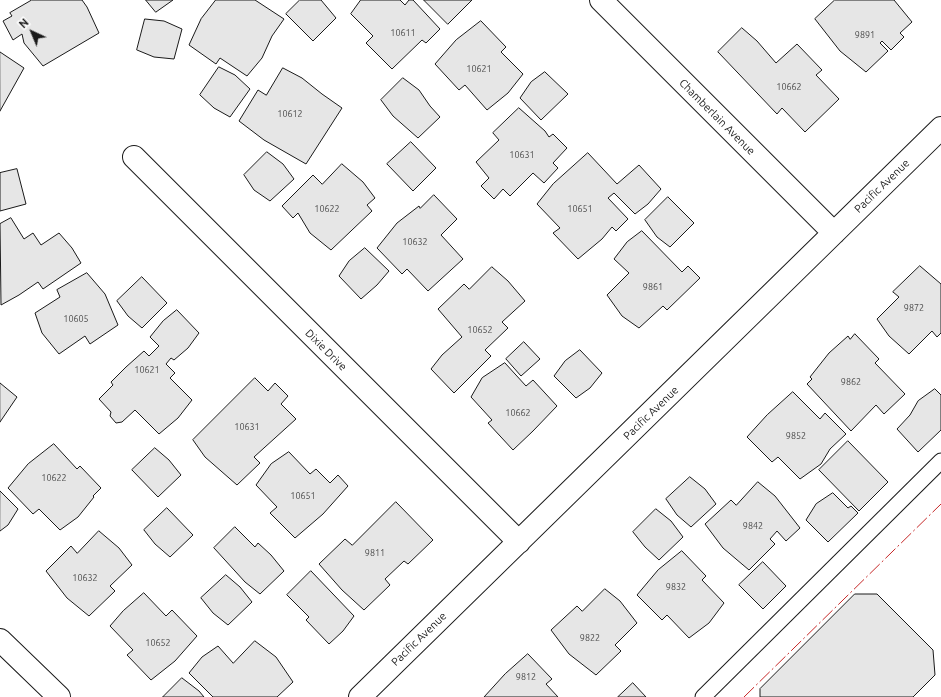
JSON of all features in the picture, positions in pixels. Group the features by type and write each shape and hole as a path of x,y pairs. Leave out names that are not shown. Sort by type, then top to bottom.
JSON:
{"street":[{"name":"Chamberlain Avenue","path":"601,0 834,233"},
{"name":"Pacific Avenue","path":"360,697 941,128"},
{"name":"Dixie Drive","path":"134,157 519,542"},
{"path":"0,640 59,697"}],"lane":[{"path":"703,697 941,461"}],"building":[{"path":"32,0 82,0 87,7 99,33 43,66 24,43 22,34 13,40 3,21 12,16 10,13"},
{"path":"146,0 173,0 156,12"},
{"path":"216,0 255,0 284,19 272,36 262,58 247,76 220,58 216,64 189,45 201,19"},
{"path":"300,0 321,0 336,18 313,41 286,14"},
{"path":"361,0 400,0 405,5 409,0 413,0 440,29 426,43 422,40 392,69 366,43 373,36 351,14"},
{"path":"424,0 472,0 448,24"},
{"path":"835,0 894,0 912,22 900,33 904,37 891,50 882,41 880,43 888,51 866,72 840,51 815,19"},
{"path":"145,19 164,21 182,29 174,59 154,57 137,50"},
{"path":"481,21 506,47 501,52 523,74 508,93 487,110 465,85 459,90 435,64 456,40"},
{"path":"742,28 757,41 776,63 797,44 822,70 816,75 839,99 805,132 782,108 777,114 718,52"},
{"path":"0,52 24,68 0,111"},
{"path":"219,67 235,75 250,89 230,117 214,108 200,95"},
{"path":"283,68 302,78 342,108 306,164 264,140 239,121 258,90 266,95"},
{"path":"545,72 568,94 541,120 520,98 531,82"},
{"path":"403,78 419,90 440,117 418,138 393,116 381,100"},
{"path":"519,108 545,131 549,137 553,134 567,148 553,163 558,168 544,183 533,173 510,196 503,189 494,199 481,186 489,178 476,162 499,140 493,133"},
{"path":"411,142 436,168 413,191 387,164"},
{"path":"267,152 283,164 294,179 270,201 254,190 244,175"},
{"path":"588,153 617,184 639,165 661,189 648,204 635,214 614,193 608,198 628,219 616,231 612,227 602,239 578,259 553,233 560,228 537,204 553,184"},
{"path":"342,164 363,182 375,198 367,205 372,211 331,250 310,233 298,213 293,218 282,206 313,175 322,184"},
{"path":"17,169 26,204 0,211 0,173"},
{"path":"434,195 457,219 441,235 463,259 428,291 407,269 402,274 377,248 397,223 419,206 420,208"},
{"path":"668,197 694,223 670,247 657,237 645,220"},
{"path":"11,218 24,239 33,233 41,245 59,233 72,248 81,263 43,289 38,282 1,305 0,224"},
{"path":"642,231 682,272 688,266 700,278 667,310 663,306 639,328 622,316 607,295 629,273 614,259 627,242"},
{"path":"365,248 389,271 377,285 361,299 339,276 349,261"},
{"path":"920,266 941,284 941,333 937,337 932,331 909,354 889,336 877,319 899,297 893,292"},
{"path":"492,267 508,281 525,301 502,322 508,328 485,350 491,356 454,393 431,369 442,355 462,337 438,309 464,284 469,289"},
{"path":"87,273 105,294 118,325 90,344 85,336 59,354 42,333 35,313 60,297 57,290"},
{"path":"142,277 167,303 142,328 128,316 117,301"},
{"path":"177,310 199,333 188,348 174,360 171,358 166,364 175,373 170,378 192,400 178,418 159,434 135,410 122,422 116,423 110,416 111,412 99,399 113,385 111,382 144,351 149,356 159,346 150,337 163,321"},
{"path":"855,334 879,359 875,363 905,394 884,414 876,405 851,431 807,384 812,379 810,377 829,353 848,336 850,339"},
{"path":"524,342 540,359 521,376 506,359"},
{"path":"580,350 602,373 590,388 576,398 554,376 565,361"},
{"path":"505,363 526,386 533,380 557,406 513,450 488,423 492,420 471,397 482,378"},
{"path":"255,378 268,391 275,383 288,396 281,404 296,419 254,457 260,463 237,485 205,457 193,440"},
{"path":"0,383 17,397 0,422"},
{"path":"935,389 941,395 941,430 918,452 897,429 910,415 918,401"},
{"path":"793,392 820,419 825,413 846,434 830,449 821,464 800,479 778,457 772,462 747,437 767,415"},
{"path":"848,441 888,482 859,511 819,470"},
{"path":"54,444 77,469 80,466 101,488 93,496 94,497 78,517 60,530 39,509 33,514 8,488 28,464"},
{"path":"155,448 169,460 181,475 158,497 132,470"},
{"path":"289,452 310,474 316,469 330,483 338,475 348,486 323,514 295,538 270,513 277,507 256,485 271,464"},
{"path":"690,477 705,489 716,504 691,527 677,515 666,499"},
{"path":"758,482 775,496 800,528 786,541 777,531 770,539 775,544 749,570 723,548 705,524 731,500 736,505"},
{"path":"0,491 18,509 8,525 0,531"},
{"path":"833,493 848,508 851,506 858,513 828,542 806,520 816,504"},
{"path":"396,502 433,540 408,564 404,561 385,579 390,585 364,610 342,590 319,564 345,539 352,545"},
{"path":"167,508 193,535 170,557 155,544 144,530"},
{"path":"656,509 671,521 683,537 659,560 645,547 633,532"},
{"path":"235,527 255,547 258,543 271,555 284,571 260,594 245,582 214,548"},
{"path":"99,531 119,548 132,565 110,586 115,591 89,616 67,598 46,571 71,546 77,553"},
{"path":"682,551 706,576 702,580 724,603 709,623 689,638 667,615 662,620 637,595 658,570"},
{"path":"763,562 786,586 763,609 739,585"},
{"path":"311,571 354,616 343,631 329,644 306,620 309,617 287,595"},
{"path":"226,575 240,587 252,602 228,625 213,613 201,598"},
{"path":"605,589 620,601 637,623 615,645 621,651 596,675 569,654 551,630 577,606 582,611"},
{"path":"144,593 166,616 172,610 197,636 175,661 151,680 127,655 133,650 110,626 123,611"},
{"path":"855,594 877,594 933,650 935,675 913,697 760,697 760,689"},
{"path":"255,641 276,657 293,682 277,697 213,697 189,673 202,657 218,646 233,663"},
{"path":"528,654 552,679 546,684 558,697 484,697 505,674"},
{"path":"182,678 199,691 204,697 163,697"},
{"path":"633,683 646,697 618,697"}],"power":[{"path":"744,697 941,504"}]}
